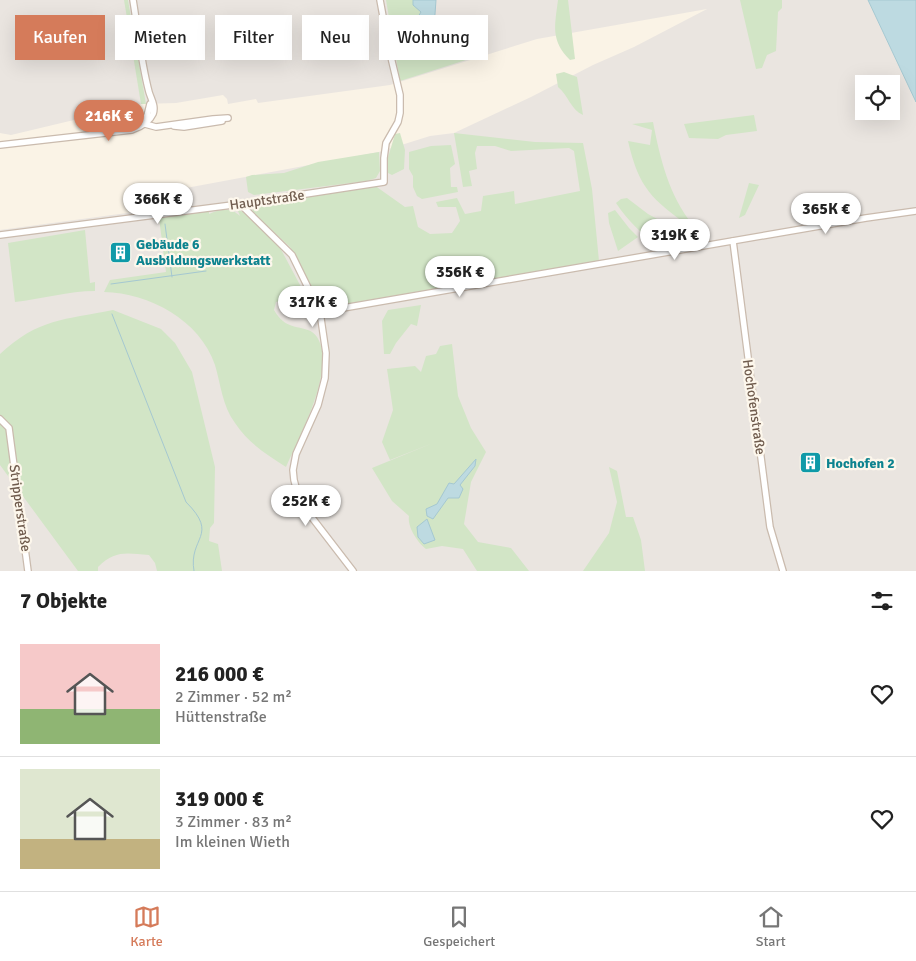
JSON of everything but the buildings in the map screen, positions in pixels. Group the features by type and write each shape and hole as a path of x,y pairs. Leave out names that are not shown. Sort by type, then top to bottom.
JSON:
{"street":[{"path":"0,145 126,129 132,130 147,120 151,99 132,0"},
{"name":"Hauptstraße","path":"0,236 240,204 384,182 386,143 398,122 400,95 388,49 380,0"},
{"path":"147,120 162,126 172,125 184,128 214,123 228,118"},
{"path":"240,204 247,213 284,245 292,255 320,312 326,352 325,378 318,405 296,454 293,470 294,480 300,502 353,571"},
{"path":"320,312 916,211"},
{"name":"Hochofenstraße","path":"733,241 770,526 783,571"},
{"name":"Stripperstraße","path":"0,419 9,428 28,571"}],"shaded area":[{"path":"0,0 868,0 916,102 916,571 0,571 0,230 164,208 170,191 379,152 430,136 454,133 634,47 707,9 537,39 488,54 488,15 379,15 379,60 470,60 390,85 258,103 256,99 228,104 227,99 223,95 176,103 141,104 11,135 0,133"}],"green space":[{"path":"124,0 128,0 131,15 126,15"},
{"path":"386,0 413,0 413,5 421,12 419,15 389,15"},
{"path":"558,0 568,0 575,59 570,60 559,46 555,32"},
{"path":"740,0 782,0 782,8 778,12 776,51 767,55 762,68 756,69"},
{"path":"134,60 138,60 146,104 141,104"},
{"path":"396,60 466,60 400,81"},
{"path":"564,72 577,77 583,115 575,110 558,87 556,74"},
{"path":"754,115 757,131 726,135 718,139 689,138 684,124"},
{"path":"653,122 667,176 678,202 693,225 690,227 649,192 642,182 632,157 628,141 650,145 652,130 632,124"},
{"path":"400,133 405,150 404,169 392,175 388,173 387,161 395,134"},
{"path":"454,133 535,142 583,143 592,189 599,261 334,306 319,300 290,247 252,212 254,205 374,185 405,207 413,206 418,227 430,234 452,233 460,221 456,207 438,207 436,202 457,198 465,214 481,211 483,196 514,191 515,204 580,191 574,151 569,148 511,151 495,146 477,146 475,153 477,169 469,171 472,186 463,187"},
{"path":"451,145 455,164 450,168 451,187 457,187 458,192 422,199 417,196 413,187 413,176 409,169 409,152 431,146"},
{"path":"379,152 380,171 376,178 367,181 254,195 248,192 246,177 252,175 284,173 318,162"},
{"path":"749,183 759,185 745,215 739,218"},
{"path":"627,198 648,214 683,233 657,245 635,226 616,203 621,199"},
{"path":"233,207 243,212 277,242 315,313 311,314 283,300 276,302 274,310 285,323 313,333 317,337 322,350 322,366 314,402 286,467 252,442 235,423 225,402 215,365 208,349 185,322 155,304 121,294 104,292 110,280 166,272 159,218 209,211 209,214 225,210 233,211 240,216 238,211 225,208"},
{"path":"615,210 638,237 618,251 609,223 608,213"},
{"path":"85,230 90,283 95,282 95,291 75,292 15,302 8,243"},
{"path":"421,305 417,326 411,324 390,354 384,354 382,321 388,310"},
{"path":"113,310 161,329 175,343 192,372 215,467 214,523 210,528 209,541 218,544 222,571 157,571 155,563 149,555 127,553 110,558 98,567 98,571 78,571 0,465 0,354 27,333 40,327 53,322"},
{"path":"452,344 458,396 471,428 486,452 471,482 464,524 478,542 511,548 529,571 477,571 463,549 442,546 426,549 414,534 409,516 392,501 372,468 433,443 390,460 382,442 393,410 387,369 415,366 421,372 426,356 436,354 440,346"},
{"path":"609,467 617,471 626,517 633,517 641,540 645,571 583,571 609,533 617,502"}],"water":[{"path":"413,0 436,0 435,15 419,15 421,12 413,5"},
{"path":"868,0 916,0 916,102"},
{"path":"476,459 475,466 460,485 463,489 459,498 448,498 433,519 427,516 426,509 437,504 449,483 454,484"},
{"path":"427,519 435,540 424,544 418,537 417,527"}],"waterway":[{"path":"165,224 172,277"},
{"path":"111,284 206,271"},
{"path":"112,314 186,502 201,522 202,530 193,560 194,571"}],"place":[{"name":"Gebäude 6 Ausbildungswerkstatt","path":"120,252"},
{"name":"Hochofen 2","path":"810,463"}]}
